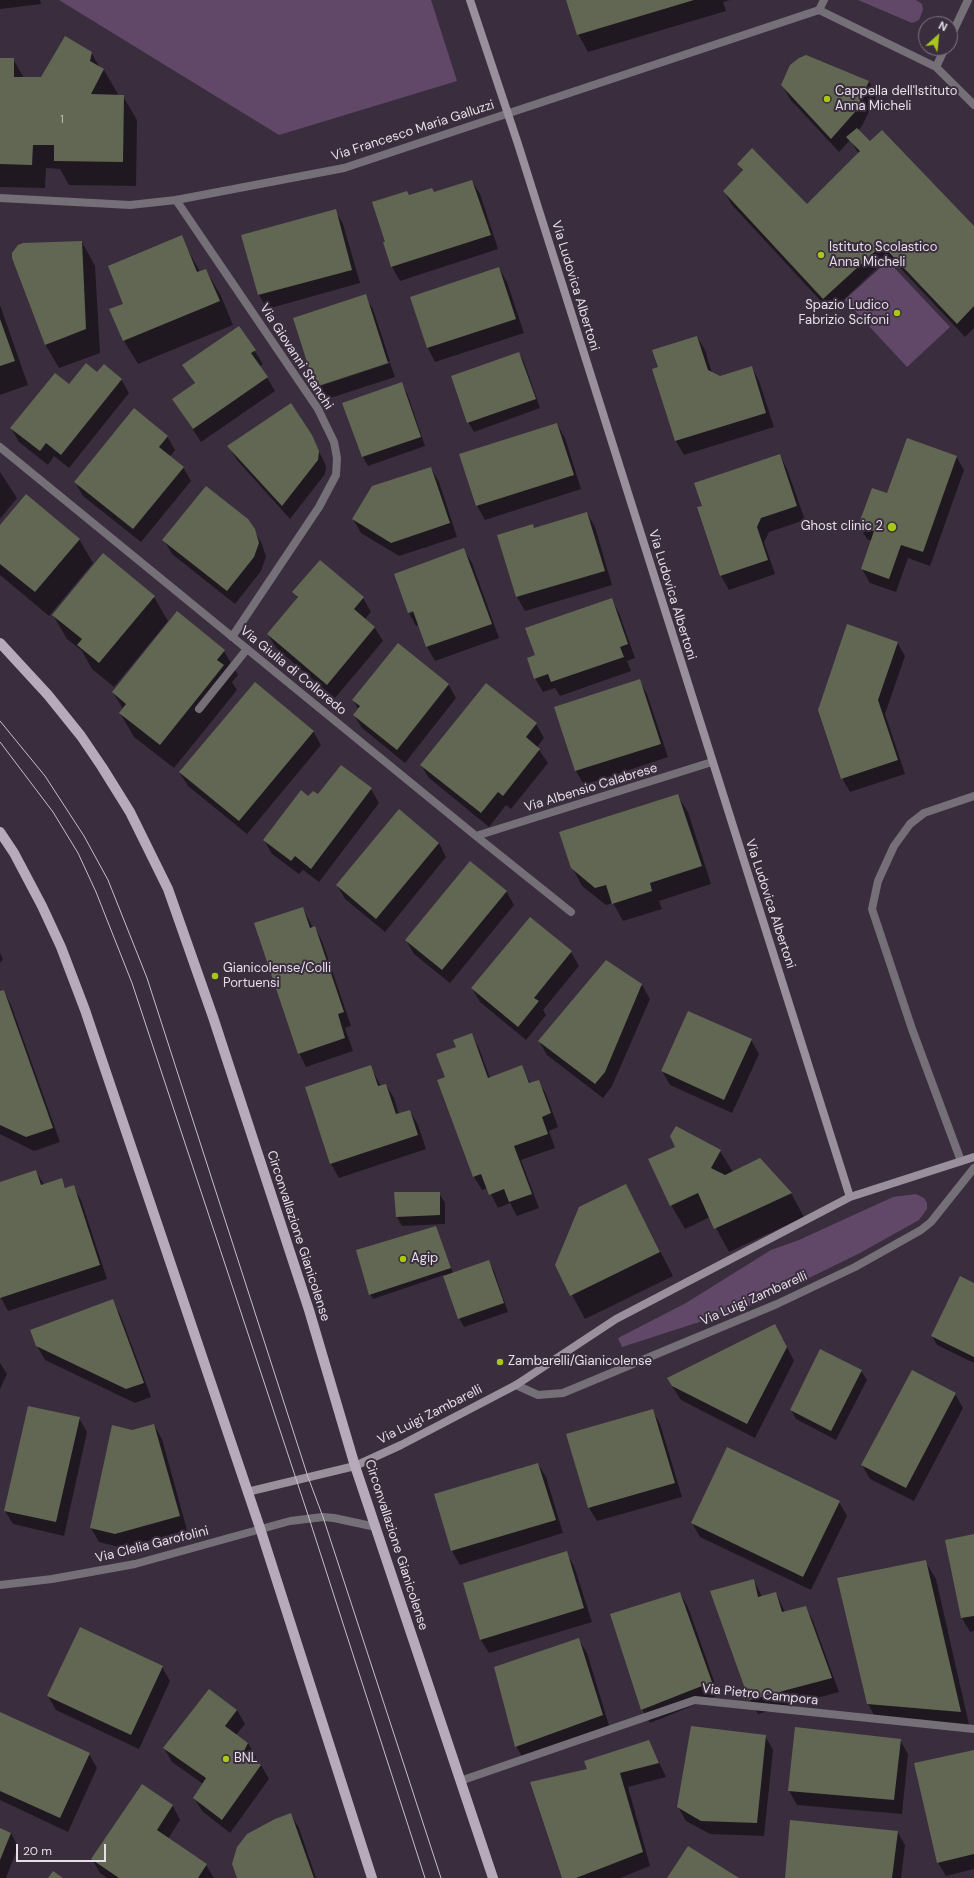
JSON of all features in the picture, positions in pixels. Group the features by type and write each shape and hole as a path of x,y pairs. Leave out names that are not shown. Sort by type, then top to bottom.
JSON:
{"main road":[{"name":"Circonvallazione Gianicolense","path":"0,643 52,700 81,736 130,812 168,889 213,1017 309,1310 355,1466 493,1878"},
{"path":"0,832 14,853 42,906 61,947 86,1010 260,1528 372,1878"}],"street":[{"name":"Via Ludovica Albertoni","path":"470,0 850,1197"},
{"path":"824,0 819,10 936,67 974,105"},
{"path":"958,21 968,0"},
{"name":"Via Francesco Maria Galluzzi","path":"0,198 130,205 176,200 344,168 819,10"},
{"path":"936,67 941,56"},
{"name":"Via Giovanni Stanchi","path":"176,200 318,409 334,442 337,458 336,474 319,506 232,637"},
{"name":"Via Giulia di Colloredo","path":"0,447 571,912"},
{"path":"199,709 247,649"},
{"name":"Via Albensio Calabrese","path":"476,836 712,762"},
{"path":"961,1161 912,1029 872,909 878,881 894,846 910,824 924,813 974,796"},
{"name":"Via Luigi Zambarelli","path":"247,1492 355,1466 401,1445 516,1385 616,1319 850,1197 942,1166 974,1157"},
{"name":"Via Luigi Zambarelli","path":"516,1385 538,1395 563,1393 777,1304 855,1267 921,1230 931,1222 974,1168"},
{"name":"Via Clelia Garofolini","path":"0,1585 52,1579 135,1564 260,1528 290,1521 323,1517 350,1520 376,1527"},
{"name":"Via Pietro Campora","path":"460,1781 695,1700 974,1729"}],"shaded area":[{"path":"59,0 431,0 457,81 279,135"},
{"path":"858,0 916,0 922,4 923,10 921,16 918,16 918,20 912,23"},
{"name":"Spazio Ludico Fabrizio Scifoni","path":"886,259 950,327 907,367 844,299"},
{"path":"916,1194 924,1198 927,1203 927,1209 919,1220 860,1253 758,1303 622,1347 618,1338 686,1303 771,1250 799,1240 893,1197"}],"building":[{"path":"566,0 694,0 577,35"},
{"path":"65,36 92,52 90,61 104,69 91,94 124,95 123,162 54,161 54,145 33,145 32,165 0,164 0,58 14,58 14,77 41,77"},
{"name":"Cappella dell'Istituto Anna Micheli","path":"806,55 869,81 855,112 831,139 781,85 790,65"},
{"name":"Istituto Scolastico Anna Micheli","path":"857,128 870,141 882,130 974,226 974,306 957,324 882,245 823,299 723,191 743,170 737,164 752,148 807,204 860,151 846,137"},
{"path":"472,180 491,235 391,267 383,242 385,242 372,202 407,191 409,195 432,188 434,192"},
{"path":"336,209 352,270 258,295 241,235"},
{"path":"182,235 197,272 206,269 220,301 123,341 109,309 123,304 108,266"},
{"path":"82,241 86,329 45,345 12,258 12,253 18,245 23,243"},
{"path":"499,267 516,319 427,348 410,297"},
{"path":"366,294 388,363 315,387 293,318"},
{"path":"0,319 15,361 0,366"},
{"path":"239,326 256,350 251,353 268,377 193,429 172,399 195,383 182,365"},
{"path":"697,336 708,370 720,376 752,366 766,413 675,441 652,369 658,367 652,350"},
{"path":"519,352 536,399 467,423 451,376"},
{"path":"86,363 97,372 104,364 122,379 61,455 46,443 40,451 10,428 55,373 69,384"},
{"path":"402,382 421,437 362,457 342,403"},
{"path":"291,403 312,435 319,451 318,460 282,506 227,446"},
{"path":"134,408 168,436 159,447 184,467 133,529 74,482"},
{"path":"557,423 574,475 476,506 459,454"},
{"path":"907,438 957,456 923,552 901,545 889,579 861,569 874,531 858,526 872,488 887,493"},
{"path":"780,454 797,506 761,518 757,527 768,560 720,576 697,507 702,506 694,483"},
{"path":"431,467 450,523 391,543 352,519 372,486"},
{"path":"206,486 248,519 255,529 259,543 254,557 227,591 162,540"},
{"path":"26,494 80,539 35,592 0,564 0,525"},
{"path":"587,512 605,571 516,597 497,535 533,524 534,528"},
{"path":"464,548 492,624 426,647 413,611 408,613 394,574"},
{"path":"103,553 155,596 99,663 77,645 82,639 52,615"},
{"path":"320,560 364,597 354,609 375,627 327,685 267,634 298,597 292,592"},
{"path":"612,598 628,644 620,647 624,657 551,682 548,674 534,679 527,658 535,655 525,628"},
{"path":"177,611 225,650 217,660 224,665 160,745 119,713 126,704 112,692"},
{"path":"847,624 898,642 878,700 898,760 841,779 818,710"},
{"path":"398,643 449,684 397,750 353,715 360,706 352,700"},
{"path":"640,679 661,744 575,771 554,707"},
{"path":"255,682 314,731 239,821 179,772"},
{"path":"486,683 537,723 526,737 540,749 503,796 498,792 481,813 420,765"},
{"path":"341,765 372,788 311,869 295,856 291,861 263,840 301,790 308,796 313,791 318,794"},
{"path":"678,794 702,866 650,883 652,891 612,904 606,885 595,888 571,868 559,832"},
{"path":"399,809 439,843 376,919 336,885"},
{"path":"470,861 507,891 442,970 405,940"},
{"path":"303,907 310,928 315,926 344,1012 338,1014 345,1038 298,1054 254,923"},
{"path":"530,917 572,951 534,998 539,1001 518,1027 471,988"},
{"path":"606,960 642,984 605,1072 595,1084 538,1041"},
{"path":"4,990 53,1128 26,1137 0,1125 0,991"},
{"path":"688,1011 752,1039 724,1100 661,1071"},
{"path":"472,1033 488,1078 522,1065 529,1083 539,1080 551,1113 542,1117 548,1134 514,1146 532,1194 509,1202 504,1189 489,1195 481,1174 473,1177 437,1080 445,1077 436,1054 456,1047 453,1040"},
{"path":"371,1065 378,1086 386,1084 396,1114 410,1110 418,1135 330,1164 305,1087"},
{"path":"676,1126 721,1150 711,1168 725,1175 760,1158 792,1193 714,1229 698,1193 670,1206 648,1159 675,1147 670,1136"},
{"path":"36,1170 41,1185 62,1178 65,1188 74,1185 100,1265 0,1298 0,1182"},
{"path":"626,1184 660,1252 570,1296 555,1265 579,1207"},
{"path":"394,1192 440,1192 440,1215 396,1217"},
{"name":"Agip","path":"436,1226 451,1268 369,1295 356,1250"},
{"path":"489,1260 504,1303 458,1319 443,1276"},
{"path":"960,1276 974,1283 974,1357 931,1336"},
{"path":"113,1299 144,1383 126,1389 36,1346 30,1330"},
{"path":"775,1324 787,1347 747,1424 672,1386 667,1378"},
{"path":"820,1349 862,1370 831,1431 790,1410"},
{"path":"912,1370 956,1393 906,1488 861,1465"},
{"path":"28,1406 80,1417 56,1522 4,1511"},
{"path":"653,1409 675,1483 588,1508 566,1434"},
{"path":"154,1424 180,1516 115,1534 90,1528 112,1425 132,1430"},
{"path":"727,1447 840,1501 803,1577 691,1523"},
{"path":"538,1463 556,1520 451,1551 434,1494"},
{"path":"974,1534 974,1616 961,1618 945,1540"},
{"path":"567,1551 584,1608 480,1640 463,1583"},
{"path":"926,1560 961,1712 867,1704 837,1578"},
{"path":"754,1579 758,1597 776,1592 782,1612 806,1606 832,1678 749,1700 710,1591"},
{"path":"680,1592 712,1682 641,1710 610,1614"},
{"path":"80,1627 163,1666 131,1735 47,1696"},
{"path":"579,1638 603,1715 515,1747 494,1667"},
{"path":"209,1689 237,1710 225,1726 248,1743 243,1753 261,1765 222,1820 193,1798 206,1778 163,1748"},
{"path":"0,1712 90,1753 60,1818 0,1791"},
{"path":"691,1726 766,1735 757,1823 701,1821 677,1807"},
{"path":"795,1727 901,1739 894,1800 788,1791"},
{"path":"649,1740 659,1763 620,1773 643,1852 576,1878 562,1878 530,1782 587,1769 584,1761"},
{"path":"974,1750 974,1854 937,1863 914,1763"},
{"path":"142,1784 173,1805 157,1830 207,1864 198,1878 119,1878 91,1859"},
{"path":"291,1813 314,1878 237,1878 232,1864 237,1847 247,1834 275,1819"},
{"path":"790,1820 898,1831 892,1878 785,1878"},
{"path":"0,1828 11,1833 0,1860"},
{"path":"688,1846 739,1878 667,1878"},
{"path":"53,1871 63,1878 48,1878"}],"tram line":[{"path":"0,721 45,776 84,836 108,880 147,978 308,1477 323,1517 441,1878"},
{"path":"0,742 53,812 78,853 96,892 132,983 309,1518 425,1878"}],"place":[{"name":"Cappella dell'Istituto Anna Micheli","path":"827,99"},
{"name":"Istituto Scolastico Anna Micheli","path":"821,255"},
{"name":"Spazio Ludico Fabrizio Scifoni","path":"897,313"},
{"name":"Ghost clinic 2","path":"892,527"},
{"name":"Gianicolense/Colli Portuensi","path":"215,976"},
{"name":"Agip","path":"403,1259"},
{"name":"Zambarelli/Gianicolense","path":"500,1362"},
{"name":"BNL","path":"226,1759"}]}
